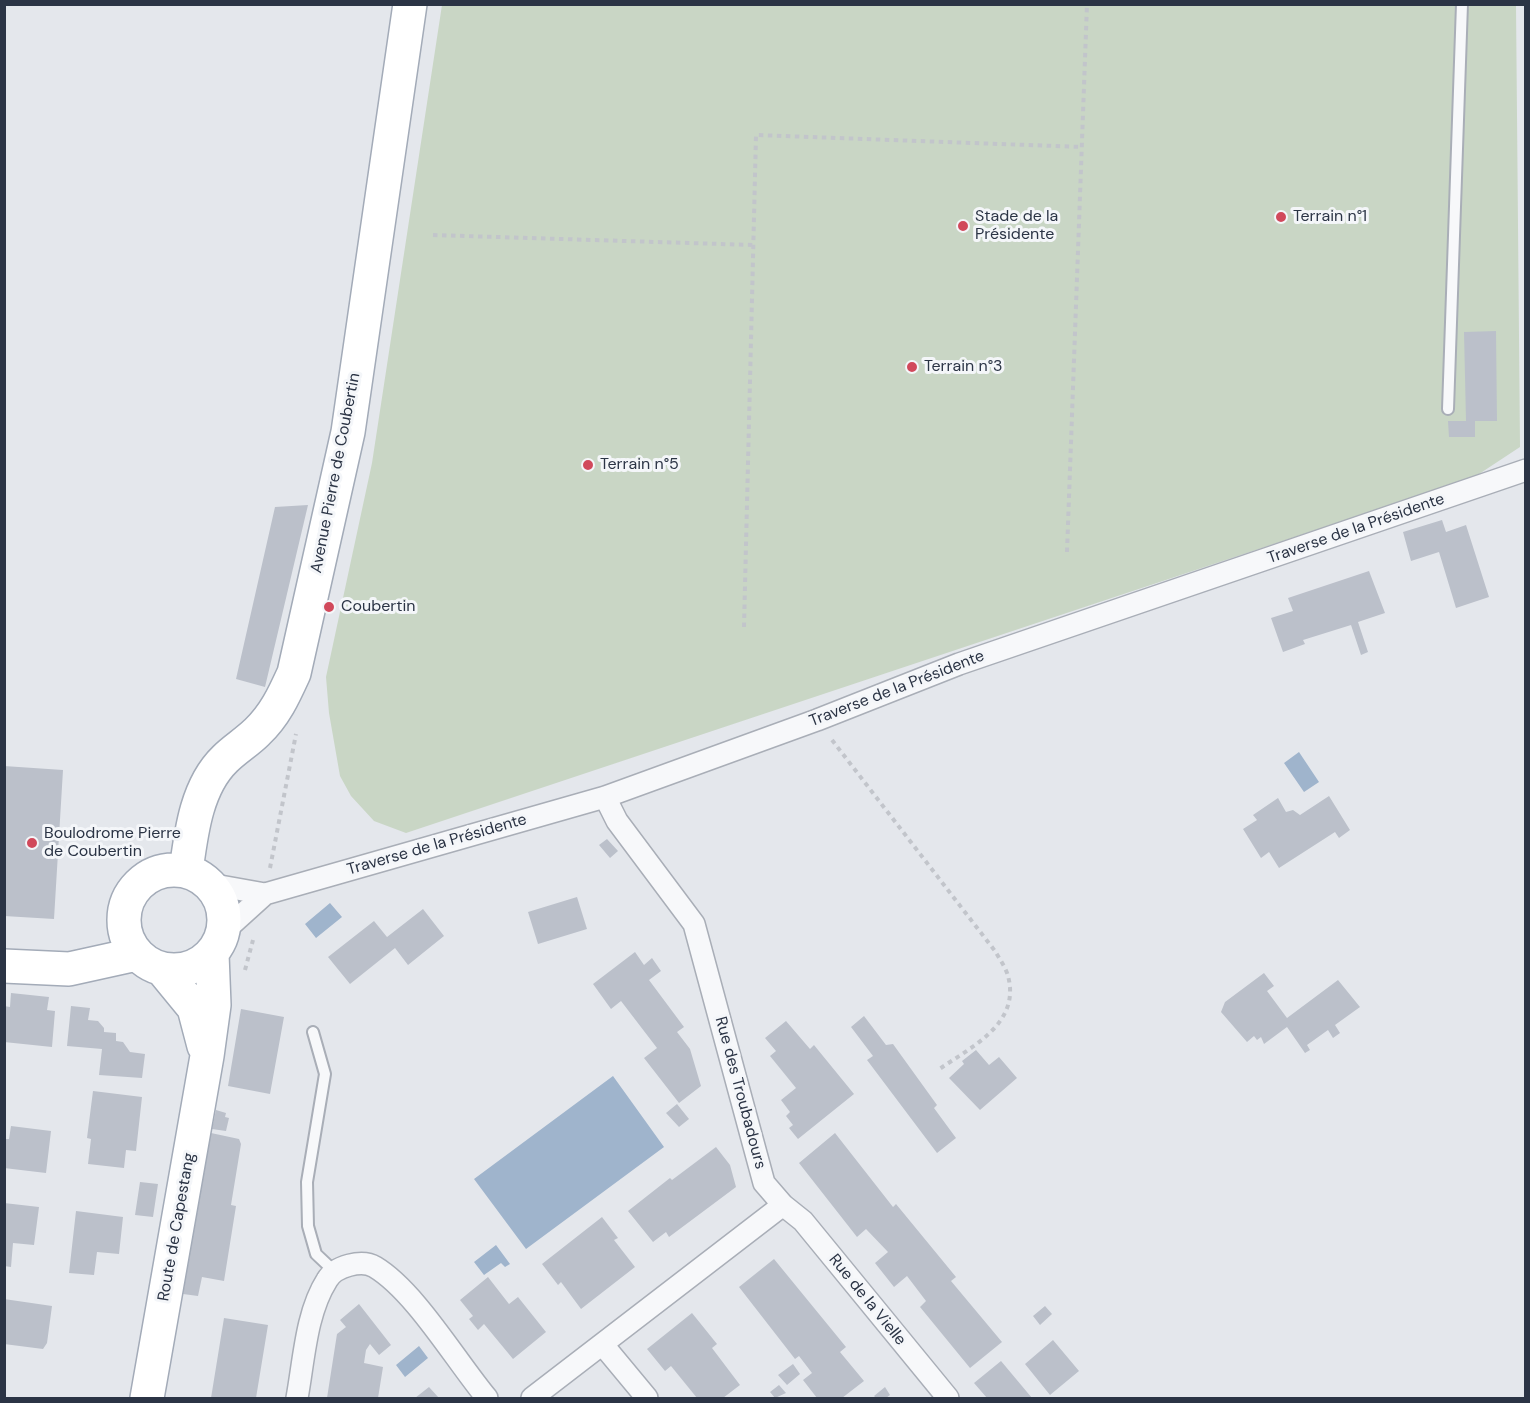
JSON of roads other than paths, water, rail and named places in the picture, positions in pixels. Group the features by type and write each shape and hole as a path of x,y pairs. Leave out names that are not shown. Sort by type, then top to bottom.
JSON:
{"main road":[{"name":"Avenue Pierre de Coubertin","path":"198,878 191,831 204,789 223,760 257,732 280,705 294,673 348,432 410,4"},
{"path":"4,966 69,969 149,962 189,969 217,943 224,915 219,898 198,878 176,870 155,873 138,885 131,894 126,904 124,925 130,946 149,962"},
{"name":"Route de Capestang","path":"147,1398 207,1056 214,1005 217,943"},
{"name":"Route de Capestang","path":"149,962 194,1008 207,1056"}],"street":[{"name":"Traverse de la Présidente","path":"198,878 265,894 605,797 817,720 959,664 1526,470"},
{"name":"Rue des Troubadours","path":"605,797 617,821 694,924 764,1183 783,1205"},
{"name":"Traverse de la Présidente","path":"217,943 265,894"},
{"path":"532,1398 783,1205"},
{"name":"Rue de la Vielle","path":"783,1205 803,1221 948,1398"},
{"path":"297,1398 311,1319 318,1297 334,1271 343,1266 373,1265 397,1283 487,1398"},
{"path":"603,1345 647,1398"}],"lane":[{"path":"1448,409 1457,212 1462,4"},
{"path":"313,1032 325,1074 307,1182 308,1226 316,1254 334,1271"}],"water":[{"path":"1299,752 1319,782 1304,792 1284,763"},
{"path":"330,903 342,917 316,938 305,924"},
{"path":"613,1076 664,1147 526,1249 474,1179"},
{"path":"496,1245 510,1264 505,1267 501,1263 484,1275 474,1262"},
{"path":"419,1346 428,1358 405,1377 396,1365"}],"place":[{"name":"Terrain n°1","path":"1281,217"},
{"name":"Stade de la Présidente","path":"963,226"},
{"name":"Terrain n°3","path":"912,367"},
{"name":"Terrain n°5","path":"588,465"},
{"name":"Coubertin","path":"329,607"},
{"name":"Boulodrome Pierre de Coubertin","path":"32,843"}]}
